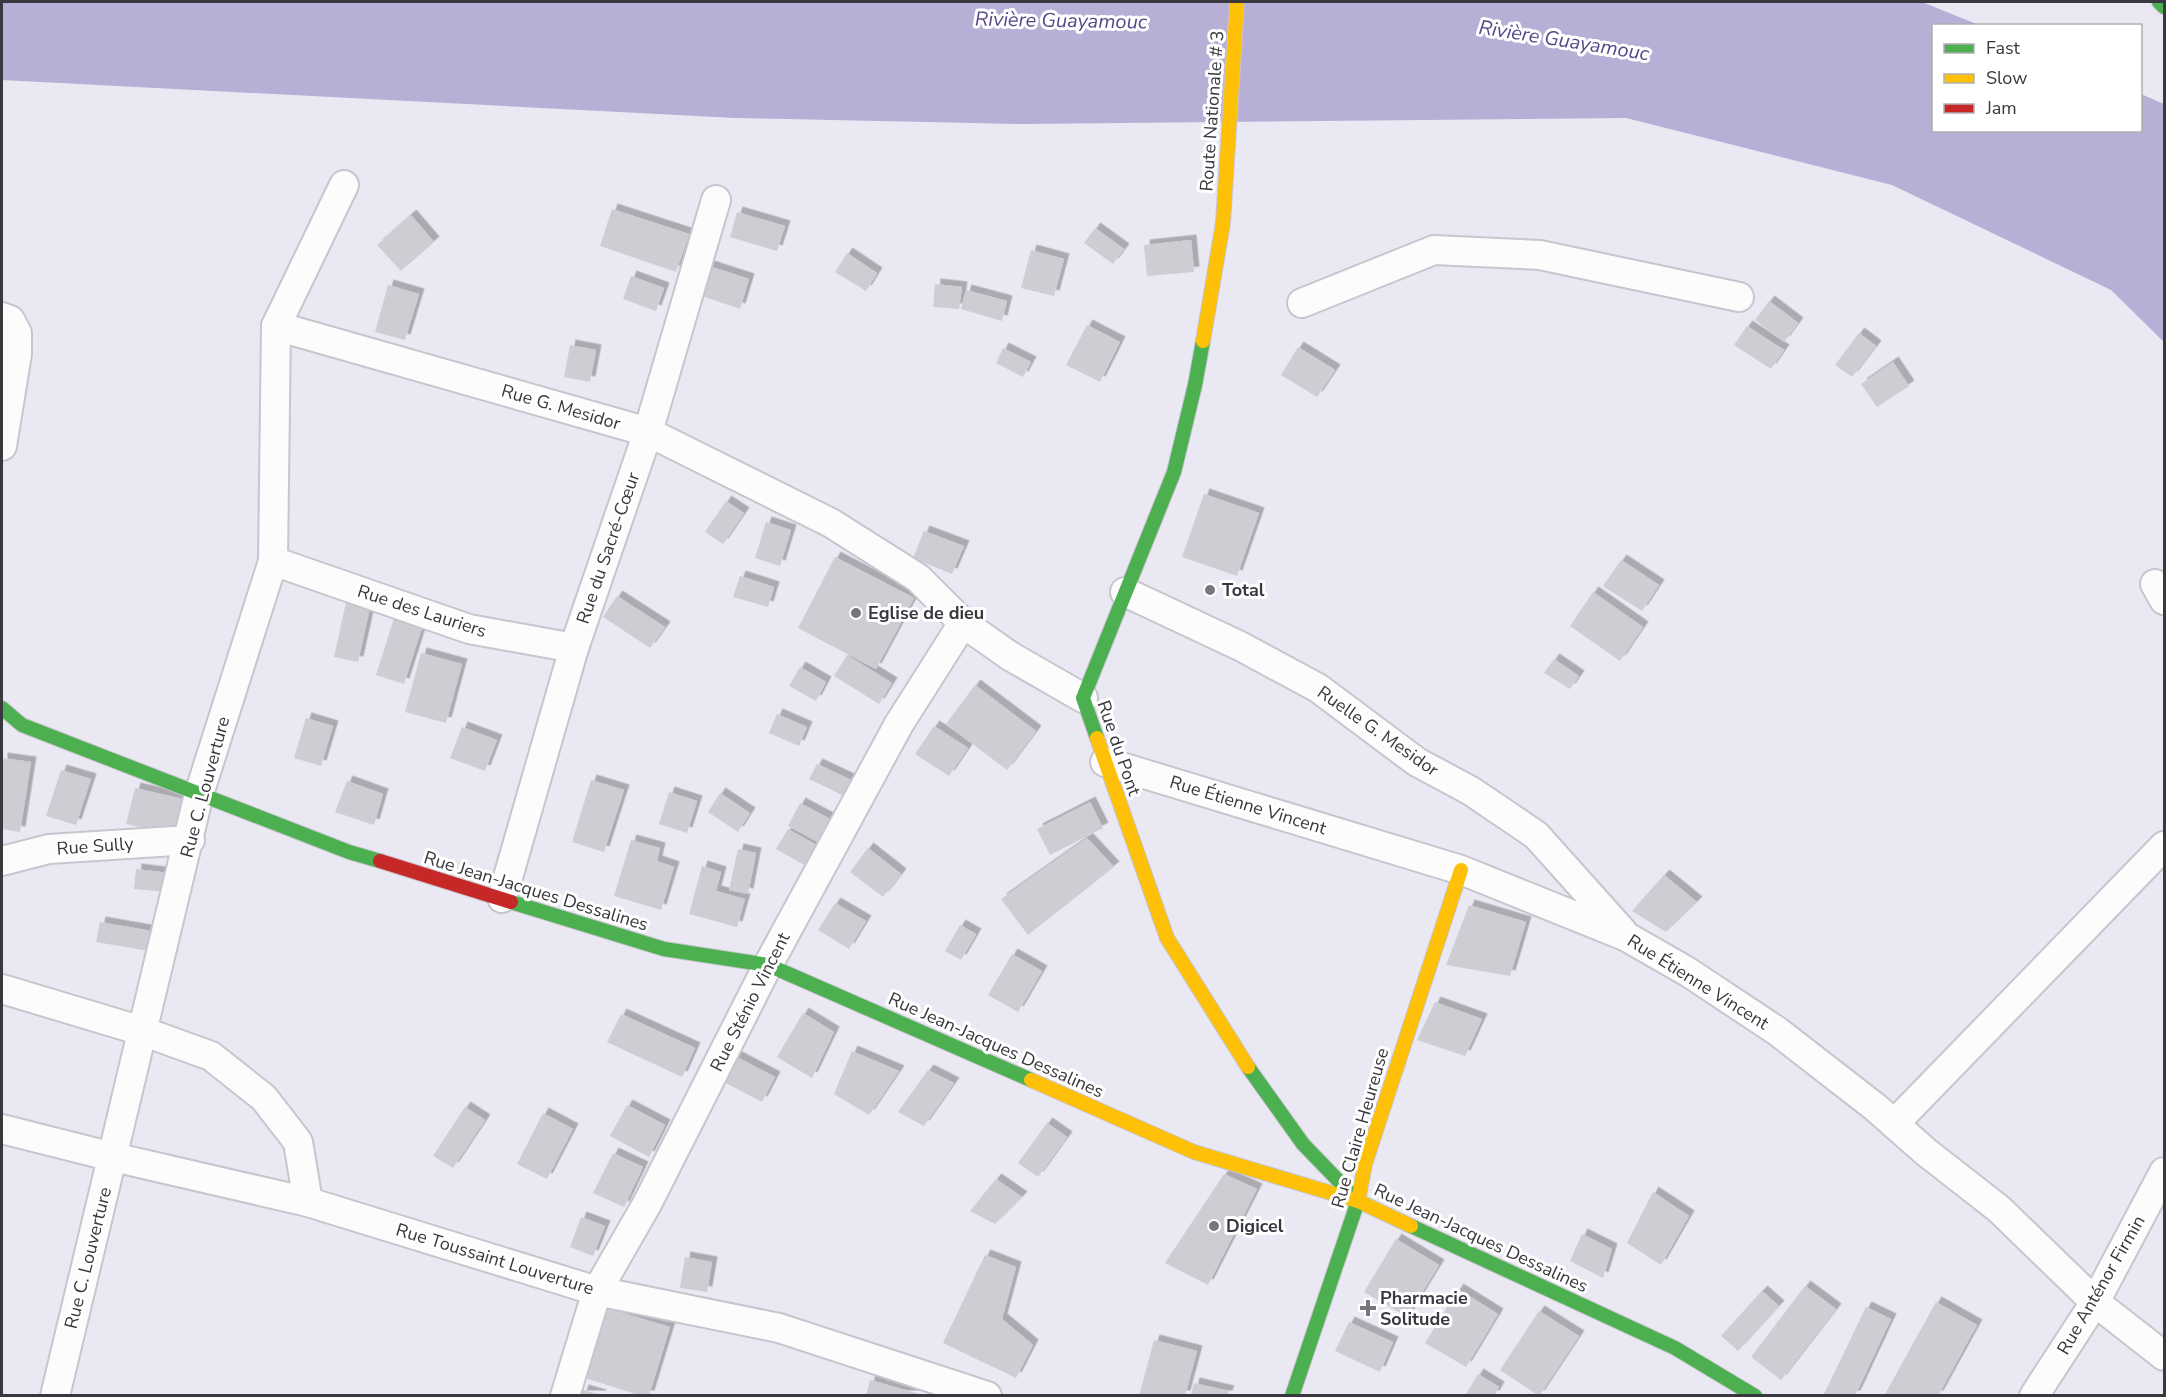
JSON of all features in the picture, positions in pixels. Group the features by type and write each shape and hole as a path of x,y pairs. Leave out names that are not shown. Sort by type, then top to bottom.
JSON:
{"main road":[{"name":"Route Nationale # 3","path":"1223,223 1237,2"},
{"path":"2159,2 2164,7"},
{"name":"Rue du Pont","path":"1223,223 1195,385 1174,472 1083,698 1167,938 1259,1085 1304,1144 1358,1201"},
{"name":"Rue Jean-Jacques Dessalines","path":"2,708 22,725 349,852 664,949 768,965 1194,1152 1358,1201 1675,1348 1755,1395"},
{"name":"Rue Claire Heureuse","path":"1292,1395 1358,1201 1365,1164 1461,870"}],"street":[{"name":"Rue C. Louverture","path":"55,1395 190,840 199,794 273,561 276,326 344,185"},
{"name":"Rue du Sacré-Cœur","path":"502,898 574,648 648,432 716,200"},
{"path":"1302,303 1434,250 1540,255 1739,297"},
{"path":"2,317 10,320 17,333 2,446"},
{"name":"Rue G. Mesidor","path":"276,326 648,432 831,523 918,578 963,623 1010,656 1083,698"},
{"name":"Rue des Lauriers","path":"273,561 469,629 574,648"},
{"name":"Ruelle G. Mesidor","path":"1125,592 1240,646 1318,688 1417,762 1471,791 1536,835 1627,937"},
{"name":"Rue Sténio Vincent","path":"565,1395 597,1291 646,1204 768,965 899,724 963,623"},
{"name":"Rue Étienne Vincent","path":"1105,762 1461,870 1627,937 1688,972 1777,1031 1875,1107 1926,1152 1999,1209 2095,1302 2164,1356"},
{"name":"Rue Sully","path":"2,861 49,849 190,840"},
{"path":"1894,1124 2164,846"},
{"path":"2,989 142,1031 211,1056 264,1098 298,1142 308,1202"},
{"name":"Rue Toussaint Louverture","path":"2,1129 308,1202 597,1291 779,1328 987,1395"},
{"name":"Rue Anténor Firmin","path":"2034,1395 2095,1302 2164,1172"}],"water":[{"name":"Rivière Guayamouc","path":"2,2 1922,2 1977,24 1932,24 1932,132 2142,132 2142,94 2164,104 2164,342 2111,290 1892,185 1626,118 1023,124 735,118 2,80"}],"building":[{"path":"612,209 689,234 676,272 600,246"},
{"path":"737,212 785,226 777,251 730,237"},
{"path":"411,215 434,242 401,271 377,245"},
{"path":"1095,228 1124,249 1113,264 1084,243"},
{"path":"1191,240 1194,272 1147,276 1144,245"},
{"path":"1031,250 1064,259 1054,296 1021,288"},
{"path":"847,253 877,273 866,291 835,272"},
{"path":"709,266 749,279 740,309 699,295"},
{"path":"631,276 664,288 656,311 623,299"},
{"path":"935,284 962,287 959,309 933,307"},
{"path":"388,285 419,294 405,340 375,332"},
{"path":"966,290 1007,301 1002,321 961,309"},
{"path":"1769,301 1798,323 1784,342 1755,320"},
{"path":"1087,325 1120,342 1100,382 1066,365"},
{"path":"1747,326 1784,350 1771,369 1734,345"},
{"path":"1859,333 1876,346 1852,377 1835,365"},
{"path":"570,345 596,350 590,382 564,377"},
{"path":"1298,347 1335,370 1317,397 1281,375"},
{"path":"1003,348 1031,362 1023,377 996,363"},
{"path":"1893,362 1909,386 1877,407 1861,384"},
{"path":"1204,494 1259,513 1237,576 1182,557"},
{"path":"726,501 744,513 723,544 705,532"},
{"path":"766,522 791,530 780,566 755,558"},
{"path":"924,531 964,546 952,574 913,558"},
{"name":"Eglise de dieu","path":"835,557 914,598 876,669 798,628"},
{"path":"1621,560 1659,585 1642,611 1603,586"},
{"path":"740,576 774,587 768,607 733,597"},
{"path":"1593,592 1643,627 1620,661 1570,626"},
{"path":"617,596 665,627 650,648 603,617"},
{"path":"347,598 371,603 358,662 334,657"},
{"path":"396,612 425,618 404,684 376,675"},
{"path":"421,653 462,664 446,723 405,712"},
{"path":"847,655 892,683 879,704 834,676"},
{"path":"1554,659 1579,676 1570,689 1544,673"},
{"path":"800,667 826,682 816,701 789,686"},
{"path":"975,685 1036,731 1007,770 946,724"},
{"path":"777,714 807,727 799,746 769,733"},
{"path":"306,718 333,726 321,766 294,758"},
{"path":"934,726 968,748 949,776 915,754"},
{"path":"462,727 497,740 485,771 450,758"},
{"path":"2,758 31,762 20,832 2,829"},
{"path":"817,764 851,780 844,796 809,779"},
{"path":"61,770 91,779 76,825 46,816"},
{"path":"591,780 624,790 604,852 572,842"},
{"path":"347,781 383,794 374,825 335,812"},
{"path":"135,788 183,799 174,835 126,824"},
{"path":"669,792 697,801 687,833 659,824"},
{"path":"720,793 750,813 738,832 708,812"},
{"path":"1090,802 1103,828 1050,855 1037,829"},
{"path":"800,803 832,820 820,843 788,826"},
{"path":"788,829 818,846 806,866 776,849"},
{"path":"1087,838 1114,867 1028,935 1001,899"},
{"path":"631,840 660,848 657,861 674,867 661,910 614,896"},
{"path":"868,848 901,874 883,897 850,872"},
{"path":"738,849 756,853 748,894 729,890"},
{"path":"702,866 721,872 716,891 745,899 737,927 689,914"},
{"path":"136,869 169,873 167,892 134,889"},
{"path":"1664,875 1697,902 1666,932 1632,911"},
{"path":"835,903 866,921 849,949 818,930"},
{"path":"1469,905 1526,922 1510,976 1446,965"},
{"path":"100,922 163,933 160,953 96,942"},
{"path":"960,925 976,934 961,960 945,951"},
{"path":"1012,954 1042,971 1018,1012 988,995"},
{"path":"1435,1002 1482,1019 1465,1056 1417,1040"},
{"path":"803,1013 834,1032 812,1078 777,1057"},
{"path":"621,1014 695,1048 682,1077 607,1042"},
{"path":"852,1051 899,1071 869,1115 834,1094"},
{"path":"733,1055 775,1077 762,1102 720,1080"},
{"path":"928,1070 954,1083 924,1126 898,1112"},
{"path":"627,1105 665,1125 649,1157 610,1136"},
{"path":"465,1107 485,1120 453,1168 433,1156"},
{"path":"543,1113 573,1129 547,1179 517,1164"},
{"path":"1047,1123 1067,1137 1038,1177 1018,1163"},
{"path":"613,1153 643,1167 624,1207 593,1193"},
{"name":"Digicel","path":"1224,1174 1257,1189 1208,1285 1165,1263"},
{"path":"996,1179 1022,1197 995,1224 970,1211"},
{"path":"1653,1192 1689,1216 1661,1265 1627,1243"},
{"path":"581,1217 605,1226 593,1256 570,1247"},
{"path":"1582,1234 1612,1249 1603,1278 1570,1261"},
{"path":"1396,1239 1439,1265 1407,1317 1364,1292"},
{"path":"985,1255 1016,1267 1002,1319 1033,1345 1016,1378 943,1343"},
{"path":"685,1257 712,1262 707,1292 680,1288"},
{"path":"1805,1286 1836,1309 1781,1380 1751,1357"},
{"path":"1458,1289 1498,1314 1466,1367 1425,1343"},
{"path":"1762,1291 1779,1306 1738,1351 1721,1336"},
{"path":"1936,1302 1977,1325 1938,1396 1884,1396"},
{"path":"1866,1307 1891,1319 1855,1396 1823,1396"},
{"path":"606,1308 670,1327 649,1396 642,1396 585,1378"},
{"path":"1539,1311 1579,1336 1539,1396 1500,1370"},
{"path":"1349,1322 1393,1342 1380,1372 1335,1351"},
{"path":"1154,1340 1197,1351 1185,1396 1139,1396"},
{"path":"1478,1374 1499,1387 1494,1396 1465,1396"},
{"path":"870,1380 923,1395 923,1396 866,1396"},
{"path":"1194,1383 1229,1391 1227,1396 1191,1396"},
{"path":"583,1390 601,1395 601,1396 581,1396"}],"traffic: fast":[{"path":"2159,2 2164,7"},
{"path":"1097,738 1083,698 1174,472 1203,341"},
{"path":"2,708 22,725 349,852 380,861"},
{"path":"511,902 664,949 768,965 1031,1080"},
{"path":"1248,1067 1303,1144 1358,1201 1292,1396"},
{"path":"1411,1226 1675,1348 1755,1396"}],"traffic: slow":[{"path":"1203,341 1223,223 1237,2"},
{"path":"1097,738 1167,938 1248,1067"},
{"path":"1358,1201 1365,1164 1461,870"},
{"path":"1031,1080 1194,1152 1358,1201 1411,1226"}],"traffic: jam":[{"path":"380,861 511,902"}],"place":[{"name":"Total","path":"1210,590"},
{"name":"Eglise de dieu","path":"856,613"},
{"name":"Digicel","path":"1214,1226"},
{"name":"Pharmacie Solitude","path":"1368,1308"}]}
